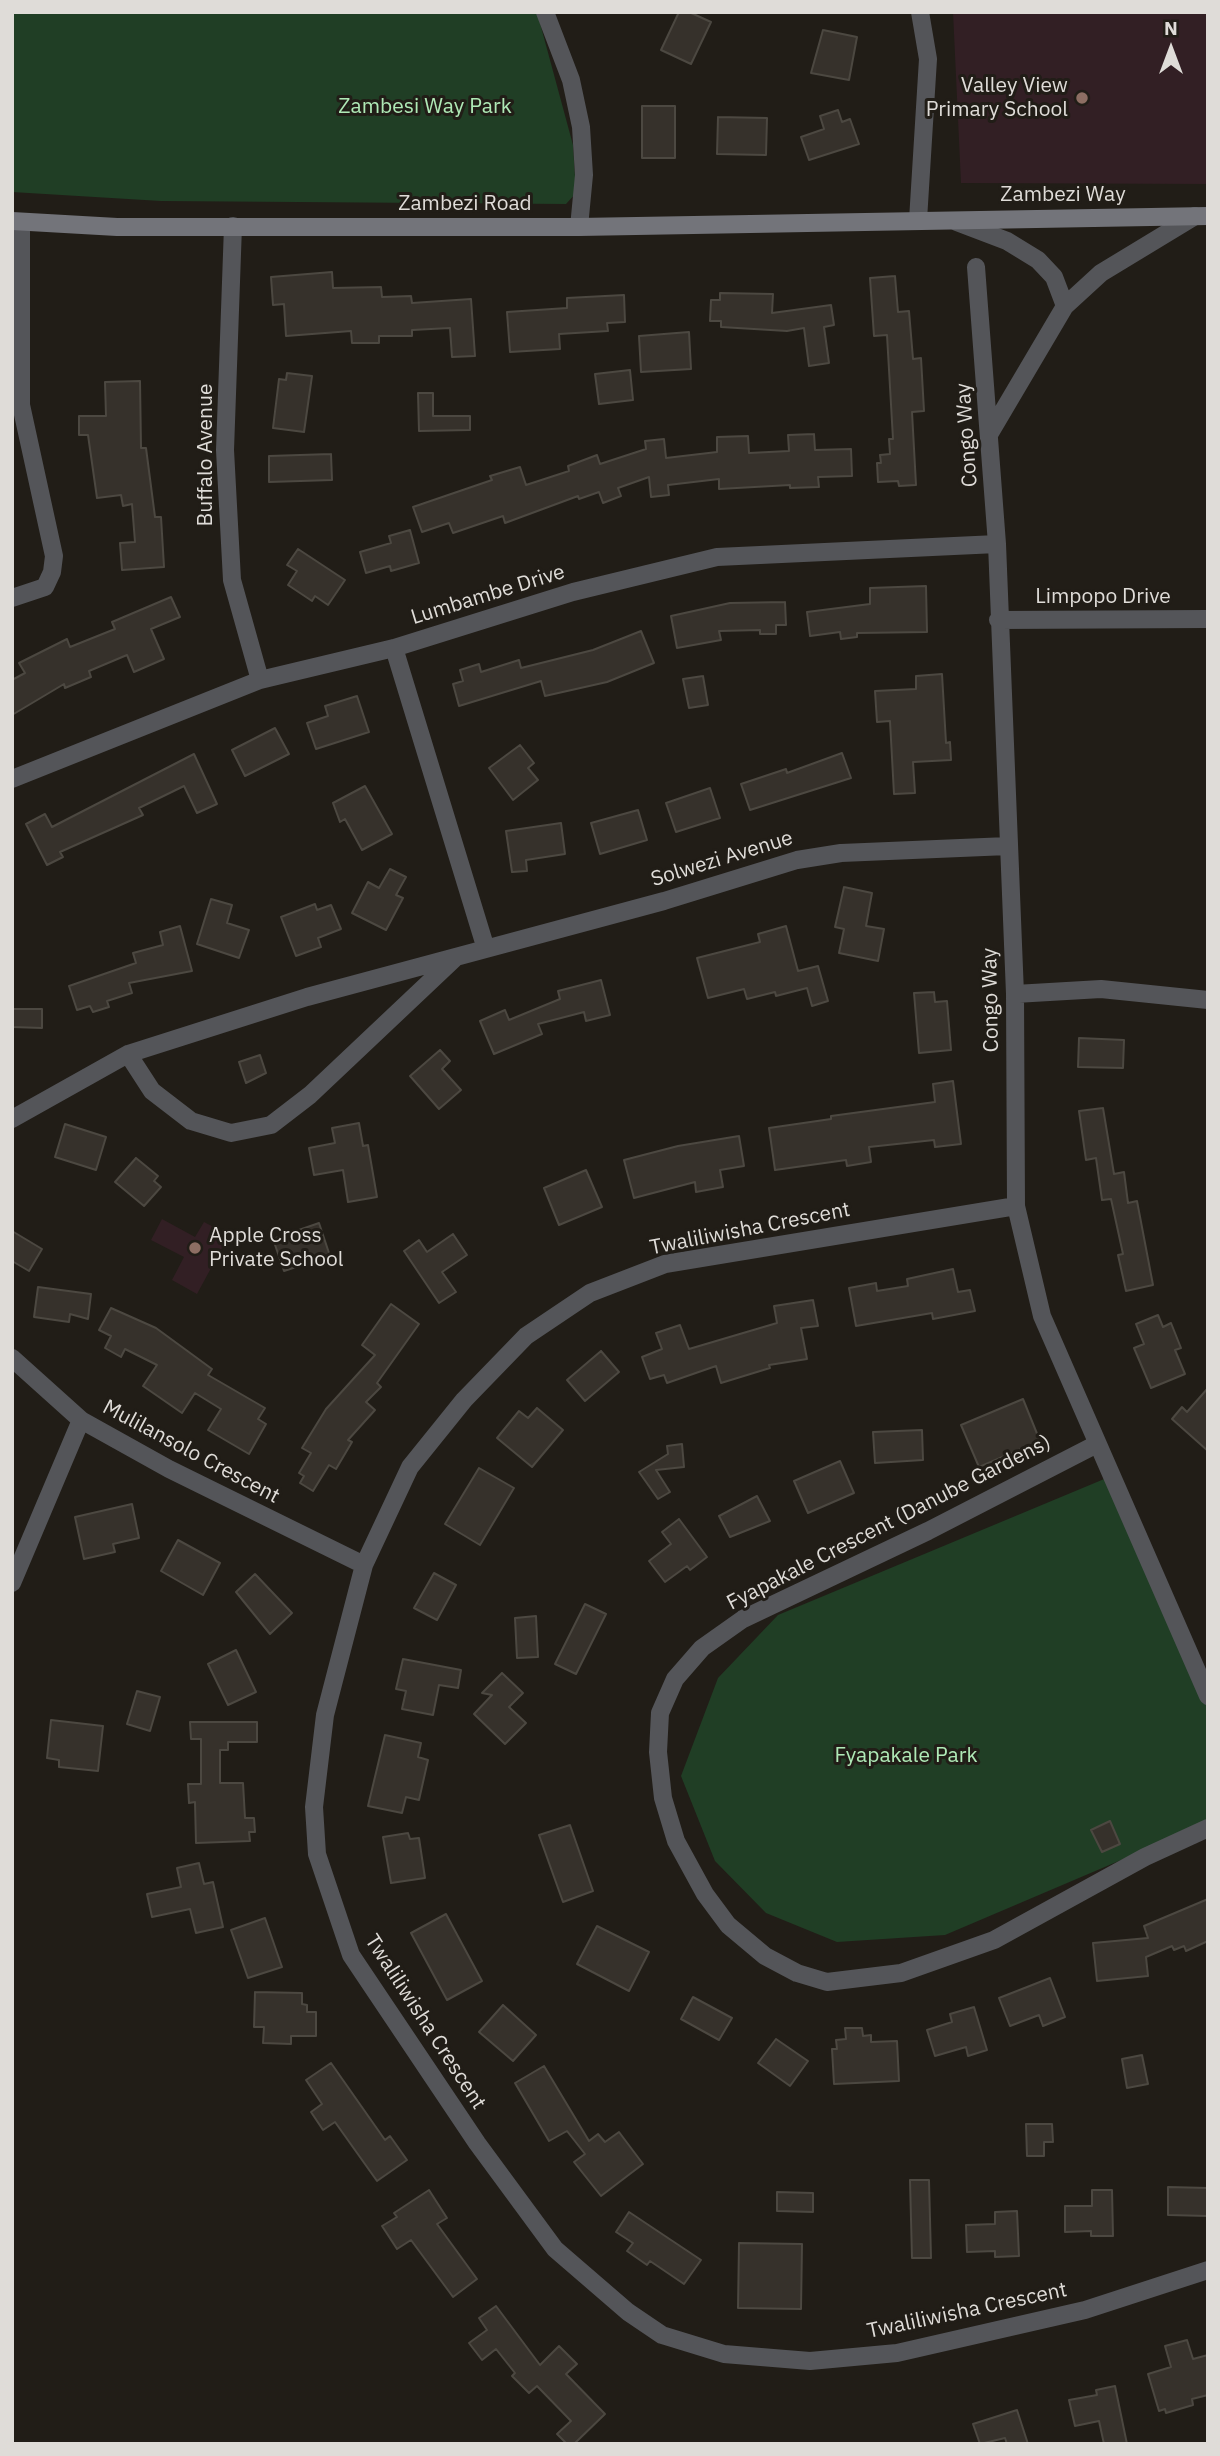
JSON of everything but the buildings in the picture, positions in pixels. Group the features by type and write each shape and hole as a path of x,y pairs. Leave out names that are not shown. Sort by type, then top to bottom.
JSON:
{"main road":[{"name":"Zambezi Way","path":"918,220 1201,216"},
{"name":"Zambezi Road","path":"17,222 117,227 579,227 918,220"}],"street":[{"path":"545,12 571,80 582,127 584,175 579,227"},
{"path":"918,220 928,59 920,12"},
{"path":"990,433 1065,306 1101,273 1201,216"},
{"path":"946,218 1007,241 1038,260 1054,277 1065,306"},
{"path":"12,598 45,587 52,572 54,556 19,424 21,405 17,222"},
{"name":"Buffalo Avenue","path":"233,226 225,450 232,580 260,680"},
{"name":"Congo Way","path":"976,267 996,544 1015,994 1016,1206 1042,1316 1208,1696"},
{"name":"Lumbambe Drive","path":"12,779 260,680 394,648 573,592 717,557 996,544"},
{"name":"Limpopo Drive","path":"998,620 1208,619"},
{"path":"394,648 486,950"},
{"name":"Solwezi Avenue","path":"12,1119 128,1054 307,997 486,950 820,855 1008,846"},
{"name":"Solwezi Avenue","path":"128,1054 152,1091 191,1121 231,1133 271,1125 310,1095 456,958"},
{"path":"1015,994 1101,989 1208,1000"},
{"name":"Twaliliwisha Crescent","path":"1016,1206 665,1264 590,1293 526,1336 464,1400 410,1467 364,1565 325,1715 314,1807 317,1854 351,1955 477,2144 555,2249 628,2312 662,2334 724,2354 810,2361 897,2353 1085,2310 1208,2270"},
{"name":"Mulilansolo Crescent","path":"12,1358 81,1420 169,1469 364,1565"},
{"path":"12,1583 81,1420"},
{"name":"Fyapakale Crescent (Danube Gardens)","path":"1097,1444 928,1531 743,1619 702,1648 675,1679 660,1713 658,1752 663,1798 676,1841 705,1894 728,1925 765,1956 797,1973 827,1982 901,1973 994,1940 1145,1857 1208,1828"}],"shaded area":[{"name":"Valley View Primary School","path":"953,12 1208,12 1208,184 961,183"},
{"name":"Apple Cross Private School","path":"162,1219 195,1237 204,1222 229,1235 197,1294 172,1280 184,1257 151,1240"}],"green space":[{"name":"Zambesi Way Park","path":"12,12 537,12 573,145 576,193 566,204 161,201 12,192"},
{"name":"Fyapakale Park","path":"1109,1477 1208,1707 1208,1823 945,1935 837,1942 766,1913 715,1861 681,1776 718,1678 778,1615"}],"place":[{"name":"Valley View Primary School","path":"1082,98"},
{"name":"Apple Cross Private School","path":"195,1248"}]}
